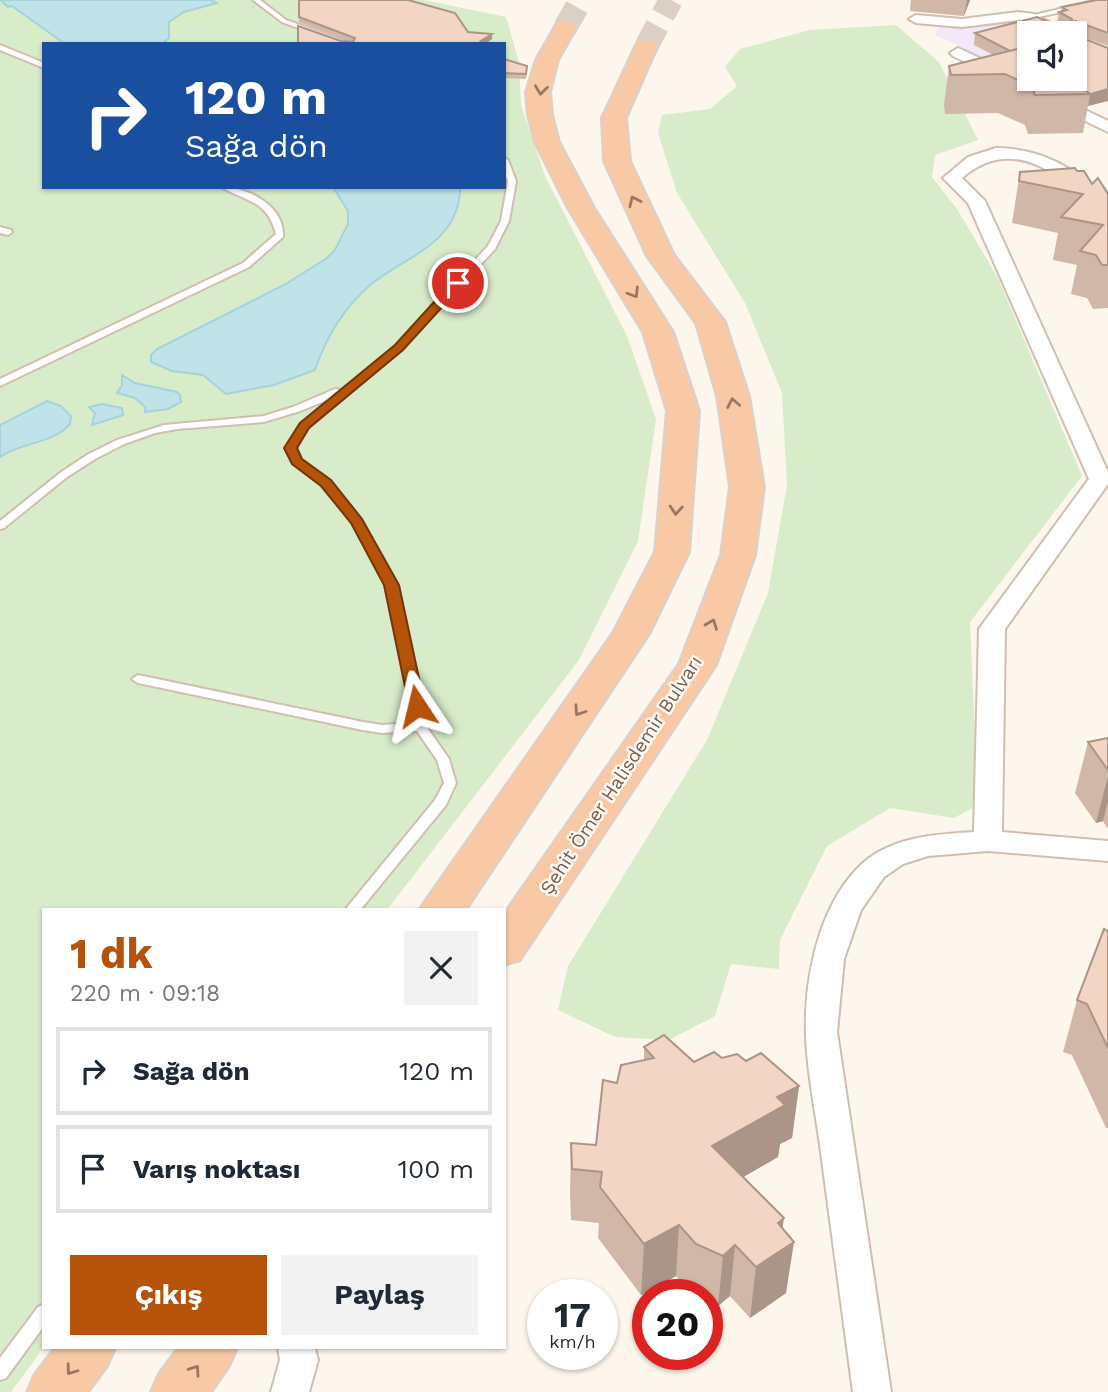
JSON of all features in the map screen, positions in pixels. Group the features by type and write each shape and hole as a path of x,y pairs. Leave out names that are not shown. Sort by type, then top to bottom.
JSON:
{"highway":[{"path":"443,908 632,634 672,552 683,411 658,332 581,208 547,142 540,115 538,92 547,60 565,27"},
{"name":"Şehit Ömer Halisdemir Bulvarı","path":"506,945 697,665 738,555 747,487 733,396 710,322 661,256 617,161 614,118 627,84 646,47"},
{"path":"55,1392 87,1349"},
{"path":"179,1392 210,1349"}],"street":[{"path":"916,19 962,23 1029,17 1037,21"},
{"path":"958,53 1108,127"},
{"path":"988,841 992,629 1100,479 976,201 952,178 968,163 985,155 1010,153 1054,166 1084,187 1108,215"},
{"path":"872,1392 821,1032 820,1002 826,964 837,929 867,876 891,858 916,848 988,841 1108,851"},
{"path":"290,1392 299,1360 297,1349"}],"lane":[{"path":"256,0 284,21 345,42"},
{"path":"1029,17 1106,0"},
{"path":"0,47 42,65"},
{"path":"354,908 441,802 450,783 443,759 420,727 406,643 392,585 357,522 326,483 297,461 291,448 304,426 399,347 492,247 505,221 512,181 506,165"},
{"path":"0,383 246,265 269,248 280,235 278,219 260,201 230,189"},
{"path":"0,526 16,516 79,463 118,442 154,430 255,421 302,408 357,382"},
{"path":"138,679 363,726 382,729 420,727"},
{"path":"0,1372 42,1315"}],"shaded area":[{"path":"1020,20 1022,21 1017,21 1017,73 935,35 938,28"}],"green space":[{"path":"0,0 424,0 506,17 519,62 521,105 545,176 627,336 656,419 638,541 579,660 389,908 42,908 43,1349 11,1392 0,1392"},
{"path":"896,25 939,62 978,140 935,155 932,177 957,209 998,278 1082,476 970,622 978,805 954,818 890,808 827,846 780,940 779,969 731,964 715,1016 669,1040 615,1037 558,1010 568,966 707,740 768,593 787,485 782,393 745,303 677,193 658,133 662,115 710,109 737,86 725,67 740,49 809,30"}],"water":[{"path":"0,0 211,0 217,3 184,12 169,22 169,38 164,42 62,42 12,6 8,7"},
{"path":"334,189 460,189 458,206 441,235 370,285 352,303 337,324 315,370 274,385 226,394 203,375 172,371 151,362 151,355 157,349 284,285 327,258 335,250 348,224 348,211"},
{"path":"122,375 135,383 177,392 181,402 168,409 145,412 145,407 135,398 117,393 122,385"},
{"path":"47,401 61,406 71,416 70,424 55,435 0,457 0,425"},
{"path":"102,404 122,408 123,415 92,425 95,413 89,407"}],"building":[{"path":"299,0 408,0 455,13 468,32 492,34 481,41 485,42 353,42 355,38 299,17"},
{"path":"1108,0 1108,33 1087,25 1087,21 1072,21 1059,12 1067,10 1062,7"},
{"path":"1037,17 1046,21 1022,21"},
{"path":"1017,22 1017,49 1010,51 975,33"},
{"path":"298,26 341,41 353,42 298,42"},
{"path":"1087,40 1108,48 1108,89 1091,94 1086,91"},
{"path":"1017,49 1017,80 1005,74 951,75 949,66"},
{"path":"506,60 527,66 526,74 506,73"},
{"path":"1033,91 1086,91 1091,94 1035,95"},
{"path":"1075,168 1077,171 1084,171 1092,184 1098,178 1108,194 1108,265 1102,265 1096,255 1080,251 1103,225 1061,217 1083,194 1019,181 1020,172"},
{"path":"1108,738 1108,770 1088,742"},
{"path":"1104,929 1108,931 1108,1048 1087,1004 1077,1000"},
{"path":"664,1035 694,1062 714,1052 722,1058 737,1054 746,1061 761,1053 799,1086 777,1097 785,1105 712,1146 784,1218 778,1223 794,1242 756,1267 735,1245 723,1256 696,1244 679,1225 644,1244 600,1187 602,1172 572,1169 571,1143 596,1145 603,1080 617,1083 621,1065 654,1058 644,1047"}],"tunnel":[{"path":"565,28 581,0"},
{"path":"646,47 671,0"}],"route":[{"path":"417,706 392,585 357,522 326,483 297,461 291,448 304,426 399,347 458,283"}]}
